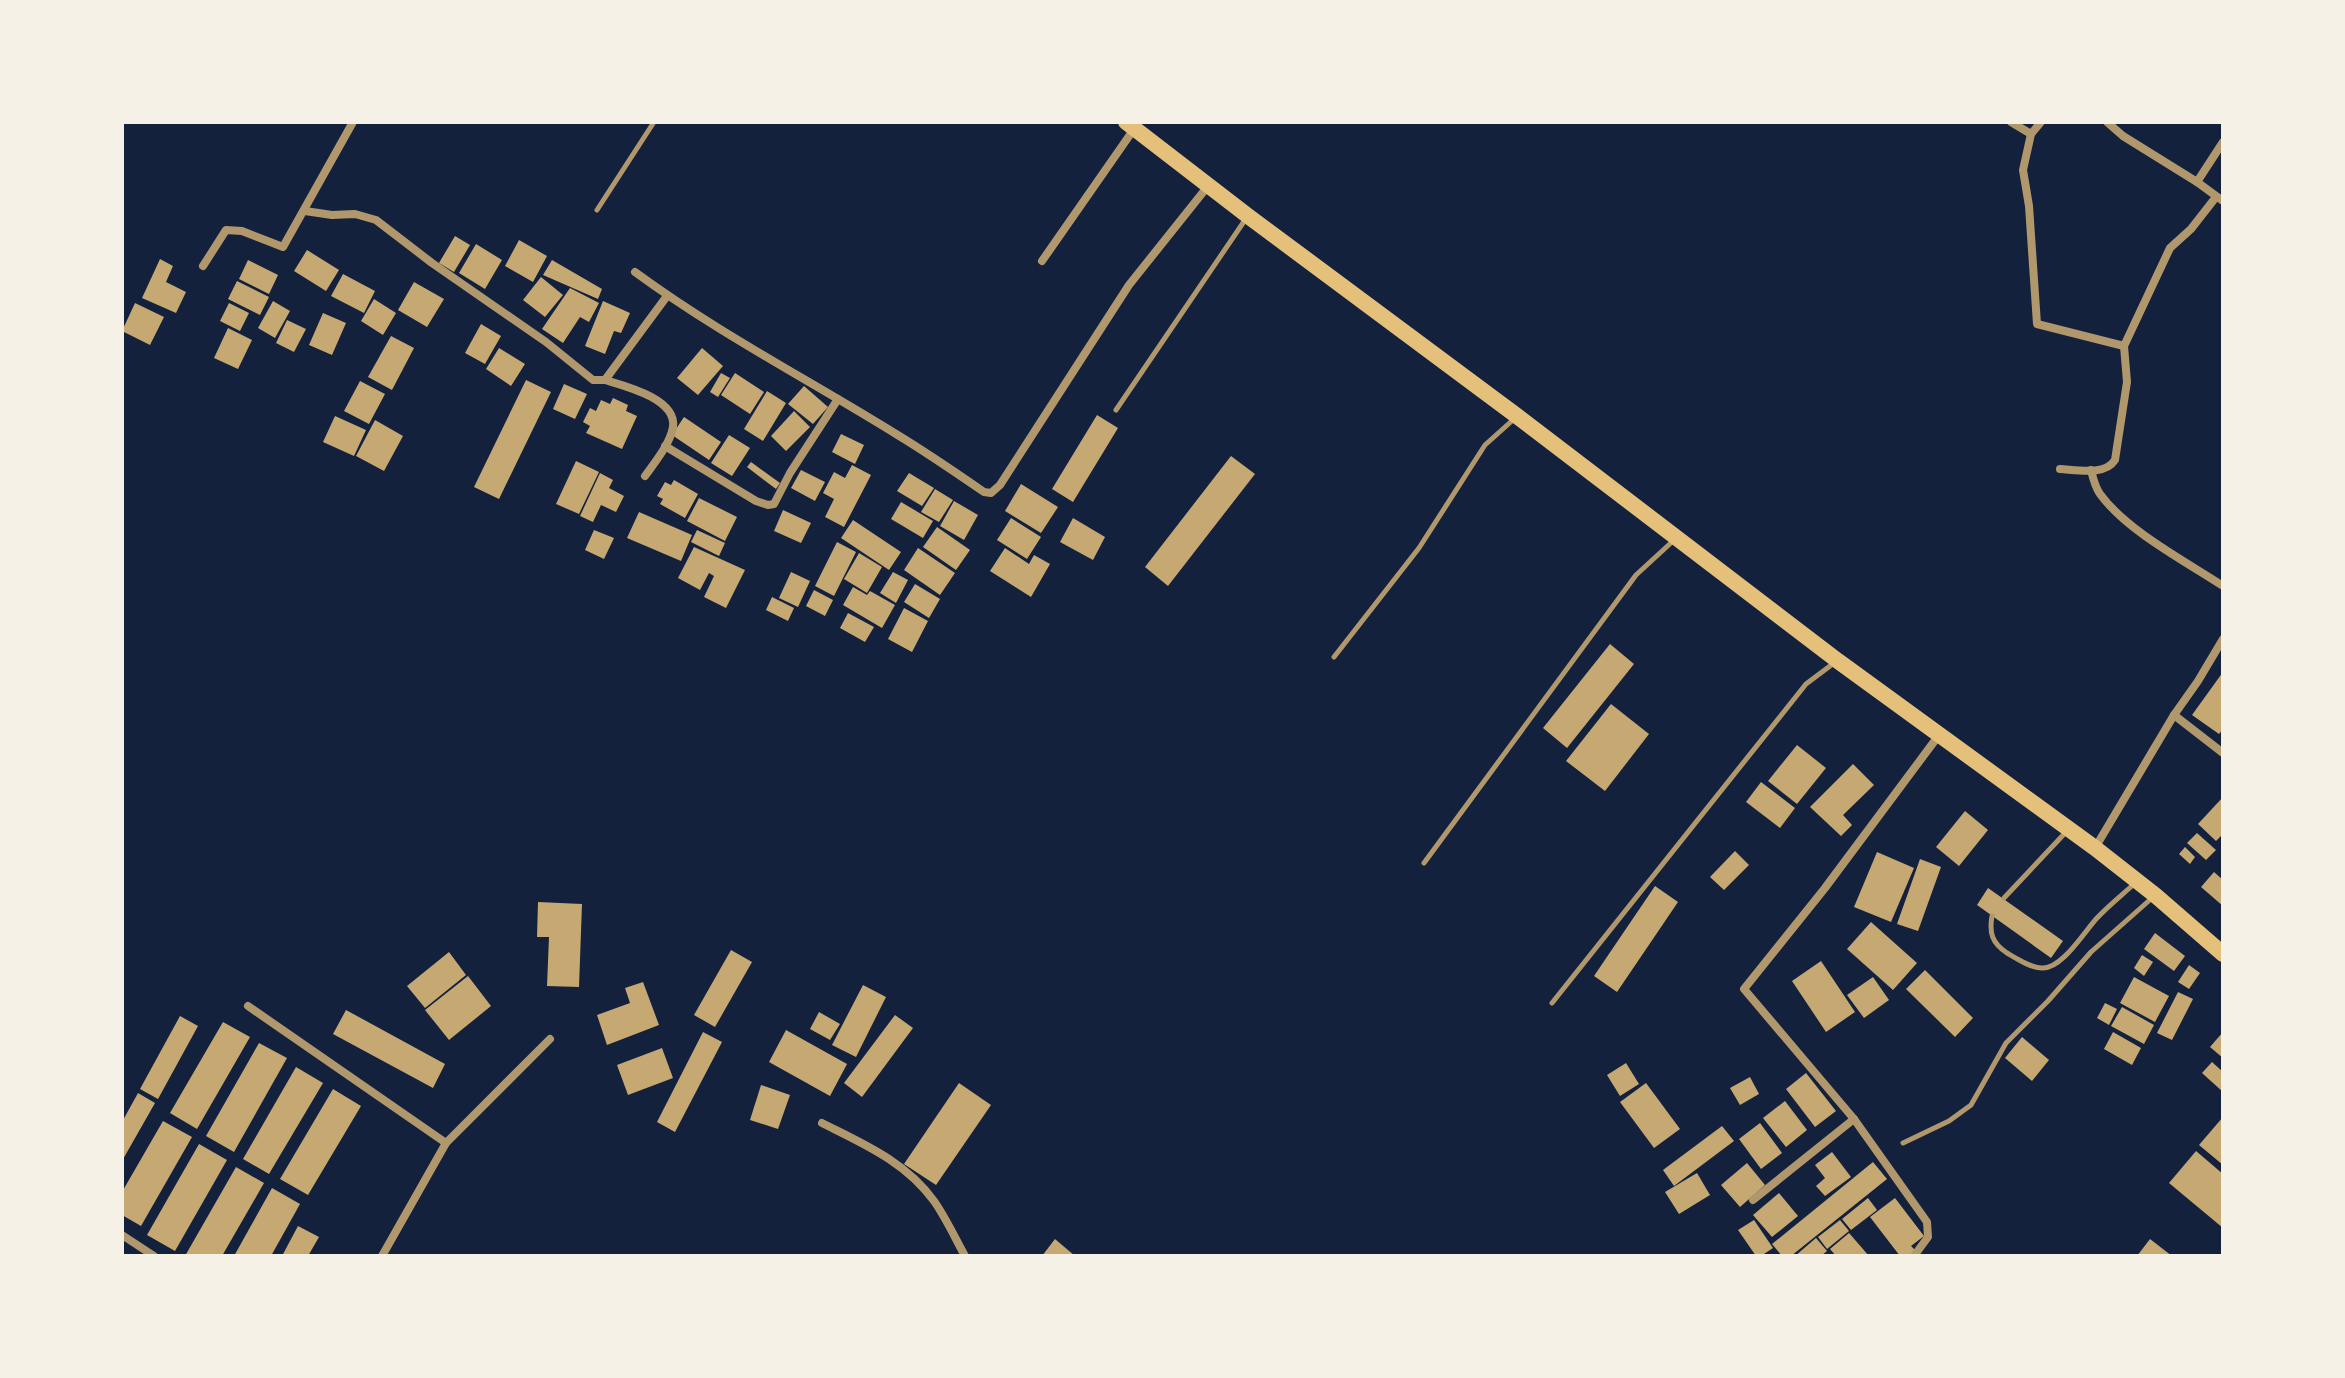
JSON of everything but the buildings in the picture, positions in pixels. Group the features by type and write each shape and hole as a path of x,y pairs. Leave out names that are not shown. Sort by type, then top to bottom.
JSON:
{"main road":[{"path":"1130,125 1838,661 2069,828 2138,881 2223,954"}],"street":[{"path":"203,266 226,230 242,231 283,247 353,122"},
{"path":"2011,122 2031,134"},
{"path":"2041,122 2031,134 2023,170 2029,206 2037,324 2124,346"},
{"path":"2060,469 2111,467 2115,460 2127,382 2124,346 2170,248 2220,199 2123,136 2107,122"},
{"path":"1042,261 1130,125"},
{"path":"2197,182 2223,142"},
{"path":"635,272 667,296 786,370 898,435 984,492 991,493 1000,485 1129,285 1209,186"},
{"path":"305,211 355,214 376,220 546,342 593,380 605,380 637,390 661,403 673,425 665,446 645,476"},
{"path":"605,380 667,296"},
{"path":"665,446 756,501 774,504 790,473 838,399"},
{"path":"2091,470 2098,491 2111,507 2145,536 2223,586"},
{"path":"2095,848 2223,639"},
{"path":"2174,715 2223,753"},
{"path":"1914,1256 1928,1237 1927,1222 1854,1119 1744,989 1825,888 1939,735"},
{"path":"248,1006 446,1143"},
{"path":"382,1256 446,1143 550,1039"},
{"path":"1753,1200 1854,1119"},
{"path":"822,1123 885,1154 910,1175 934,1201 965,1256"},
{"path":"122,1235 154,1256"}],"lane":[{"path":"597,210 654,122"},
{"path":"1116,410 1248,216"},
{"path":"1334,657 1419,548 1485,445 1517,416"},
{"path":"1424,863 1636,575 1677,537"},
{"path":"1552,1003 1806,684 1838,661"},
{"path":"2004,898 2069,828"},
{"path":"1992,916 1990,928 1993,939 2002,949 2030,965 2042,968 2052,966 2068,953 2098,917 2138,881"},
{"path":"1903,1143 1949,1121 1971,1105 2006,1043 2091,952 2155,895"}]}
